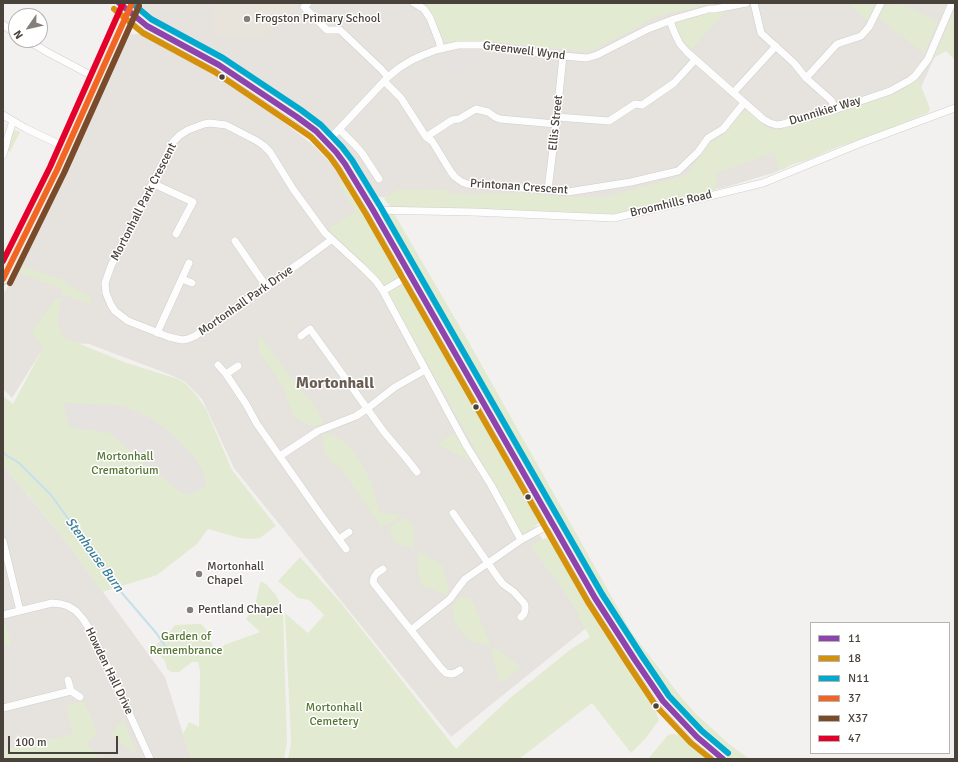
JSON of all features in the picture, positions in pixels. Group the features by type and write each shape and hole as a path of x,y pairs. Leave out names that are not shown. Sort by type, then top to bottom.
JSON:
{"main road":[{"path":"119,3 130,7 147,26 224,69 297,117 327,142 345,164 373,210 602,609 660,696 697,737 723,759"},
{"path":"3,279 36,214 130,7"}],"street":[{"name":"Printonan Crescent","path":"308,3 304,7 327,30 340,30 381,69 386,79 401,98 426,136 432,141 451,172 455,177 467,184 568,192 631,182 678,171 698,152 708,138 723,129 744,103"},
{"path":"414,3 424,9 430,18 441,49"},
{"name":"Greenwell Wynd","path":"327,142 386,79 412,60 441,49 458,46 482,45 587,58 597,55 648,29 670,21 709,9 746,3"},
{"path":"754,3 761,33 794,63 806,78 832,102 834,110"},
{"path":"806,78 837,44 861,36 869,27 881,3"},
{"name":"Dunnikier Way","path":"670,21 680,44 695,60 763,119 770,124 777,125 834,110 890,91 915,76 928,59 952,3"},
{"path":"733,93 776,46"},
{"path":"40,48 98,79"},
{"name":"Ellis Street","path":"548,190 557,121 563,56"},
{"path":"426,136 452,120 459,119 476,109 488,112 500,119 609,122 635,104 642,105 674,83 695,60"},
{"name":"Broomhills Road","path":"373,210 481,212 614,218 718,194 762,182 955,108"},
{"path":"3,115 25,128 66,148"},
{"path":"3,155 8,133 13,121"},
{"name":"Mortonhall Park Crescent","path":"131,323 115,311 106,293 104,283 169,147 180,135 188,130 204,124 226,125 257,140 267,149 317,224 331,240 364,268 383,291 466,445 491,485 521,540"},
{"path":"339,129 362,153 378,179"},
{"path":"152,183 193,202 176,234"},
{"name":"Mortonhall Park Drive","path":"131,323 170,337 182,340 188,339 195,336 299,264 331,240"},
{"path":"235,241 266,286"},
{"path":"157,333 190,263"},
{"path":"383,291 410,275"},
{"path":"182,279 192,283"},
{"path":"301,336 310,329 384,432 416,472"},
{"path":"218,365 226,374 246,404 257,424 346,549"},
{"path":"226,374 238,366"},
{"path":"280,456 318,431 351,419 395,387 425,370"},
{"path":"453,513 503,584 519,597 525,605 524,614 521,617"},
{"path":"411,630 450,599 465,579 521,540 552,522"},
{"path":"339,539 349,532"},
{"path":"3,541 20,611"},
{"path":"383,569 376,573 374,577 373,582 375,586 446,673 451,674 460,670"},
{"name":"Howden Hall Drive","path":"3,615 52,603 68,606 76,611 90,630 150,759"},
{"path":"68,680 71,691 80,697"},
{"path":"3,708 71,691"}],"shaded area":[{"path":"141,3 955,3 955,11 919,92 776,172 723,188 606,205 373,197 321,124 192,40 145,13 141,7"},
{"name":"Frogston Primary School","path":"214,3 297,3 266,35 261,37 214,35"},
{"path":"421,23 431,30 422,43 412,37"},
{"path":"130,34 142,34 249,95 314,146 340,173 365,222 590,625 451,737 234,468 202,399 185,382 171,375 89,344 47,342 12,398 3,389 3,295 29,244 124,43"},
{"path":"453,52 458,59 469,52 472,52 477,61 460,73 456,68 452,71 444,59"},
{"path":"63,403 123,406 151,418 172,434 195,458 204,474 206,487 190,494 182,493 110,433 69,427"},
{"path":"3,465 68,544 165,677 191,759 3,759"}],"green space":[{"path":"419,3 714,3 654,17 633,30 593,49 582,51 482,41 444,43 435,20 428,9"},
{"path":"847,3 877,3 868,21"},
{"path":"884,3 898,3 938,21 924,54 899,33 897,34 878,16"},
{"path":"955,8 955,60 946,51 934,58"},
{"path":"723,10 724,13 690,51 681,43 674,25 675,21 709,11 712,13"},
{"path":"918,79 930,109 928,113 866,139 840,146 808,160 793,164 782,170 778,167 774,152 717,173 716,190 614,215 391,207 384,199 396,190 445,189 452,194 532,193 561,197 604,197 685,176 710,143 724,134 743,111 748,111 765,126 773,130 780,130 892,95 903,90"},
{"path":"15,130 20,132 10,152 8,151 11,136"},
{"path":"344,177 541,522 522,534 390,296 377,277 328,229 356,211 339,184"},
{"path":"373,210 392,210 467,339 632,633 681,697 696,714 728,743 749,759 723,759 697,737 635,660"},
{"path":"22,266 64,280 67,285 92,297 89,304 61,294 62,289 19,273"},
{"name":"Mortonhall Crematorium","path":"56,298 61,298 57,322 63,337 124,362 178,379 186,384 206,409 232,470 276,526 260,538 251,539 240,538 208,529 197,544 157,575 102,592 68,544 3,465 3,396 13,404 43,348 31,332"},
{"path":"259,334 289,375 313,404 324,423 311,426 294,417 282,385 261,354 258,346"},
{"path":"456,432 474,463 437,444"},
{"path":"323,434 332,434 348,445 353,451 372,484 380,513 402,515 388,524 380,526 343,471 327,457 324,452"},
{"path":"406,518 414,527 414,549 397,543 391,534 392,525"},
{"name":"Mortonhall Cemetery","path":"550,536 611,640 652,701 659,720 645,739 631,753 592,703 519,759 288,759 291,744 285,613 308,633 324,615 309,600 298,598 278,581 300,557 341,603 456,749 510,698 571,649 590,637 578,616 579,615 558,582 530,547"},
{"path":"418,552 441,564 443,567 449,590 446,595 421,585 417,566"},
{"name":"Garden of Remembrance","path":"262,582 267,585 276,595 283,612 287,743 284,759 191,759 183,734 189,722 199,727 200,671 198,662 192,662 179,672 171,672 167,669 165,661 157,651 157,644 165,638 175,625 201,624 206,629 214,649 260,632 246,619 255,605 260,583"},
{"path":"460,597 471,598 490,643 489,646 468,640 454,621 452,606"},
{"path":"6,623 11,645 5,646 3,639 3,624"},
{"path":"494,647 521,667 500,684 491,651"},
{"path":"84,701 93,720 97,735 86,744 101,759 3,759 3,750 73,734 66,706"},
{"path":"123,720 136,751 135,753 121,743 111,733"},
{"path":"670,734 680,735 709,759 648,759"}],"waterway":[{"name":"Stenhouse Burn","path":"3,453 19,463 51,495 107,573 117,583 122,593 157,634 165,646 172,650 186,651"}],"transit line":[{"name":"11","path":"119,3 147,26 219,65 297,117 316,131 336,152 373,210 595,598 663,701 697,737 723,759"},
{"name":"47","path":"3,261 50,167 123,3"},
{"name":"N11","path":"132,3 151,19 223,58 301,110 321,125 342,147 352,160 380,206 602,594 669,696 702,731 728,753"},
{"name":"37","path":"3,279 57,170 132,3"},
{"name":"X37","path":"10,283 64,173 139,6"},
{"name":"18","path":"114,9 143,33 215,72 311,137 330,157 366,214 588,602 656,706 691,743 711,759"}],"place":[{"name":"Frogston Primary School","path":"247,19"},
{"name":"Mortonhall Chapel","path":"199,574"},
{"name":"Pentland Chapel","path":"190,610"}],"district":[{"name":"Mortonhall","path":"335,384"}]}
